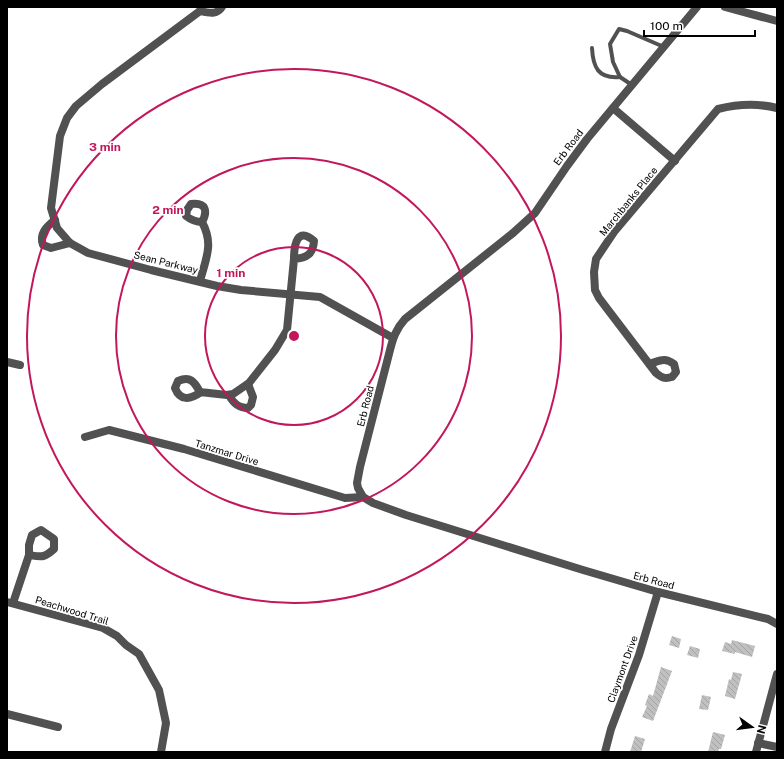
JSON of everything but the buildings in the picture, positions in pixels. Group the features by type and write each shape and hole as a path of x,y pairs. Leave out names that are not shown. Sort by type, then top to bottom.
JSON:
{"street":[{"name":"Sean Parkway","path":"222,7 217,12 212,13 200,9 102,84 76,106 66,118 60,136 51,208 57,228 70,243 88,253 151,270 217,286 242,290 320,296 393,338"},
{"name":"Erb Road","path":"698,7 574,155 535,213 502,243 405,319 399,326 393,338 358,476 358,488 363,497 373,503 406,515 583,570 658,592 768,619 777,624"},
{"path":"725,7 777,21"},
{"name":"Marchbanks Place","path":"649,364 599,298 595,290 594,272 596,259 614,232 718,109 735,104 764,105 777,108"},
{"path":"613,108 675,160"},
{"path":"54,220 43,232 41,239 43,246 51,248 70,243"},
{"path":"200,281 209,245 206,229 202,222"},
{"path":"201,392 229,395 233,394 248,384 274,350 287,330 294,259"},
{"path":"7,362 20,365"},
{"path":"229,395 232,401 237,405 242,408 248,408 251,405 253,397 248,384"},
{"name":"Tanzmar Drive","path":"85,437 109,430 184,449 345,498 363,497"},
{"path":"10,602 29,555"},
{"name":"Claymont Drive","path":"605,752 611,729 639,655 658,592"},
{"name":"Peachwood Trail","path":"10,602 103,628 117,636 126,646 139,654 159,690 166,722 161,752"},
{"path":"756,752 777,674"},
{"path":"7,714 58,727"},
{"path":"758,743 777,748"}],"lane":[{"path":"620,77 614,62 610,44 619,30 627,31 664,47"},
{"path":"592,48 593,63 598,71 607,76 620,77 632,85"}]}
